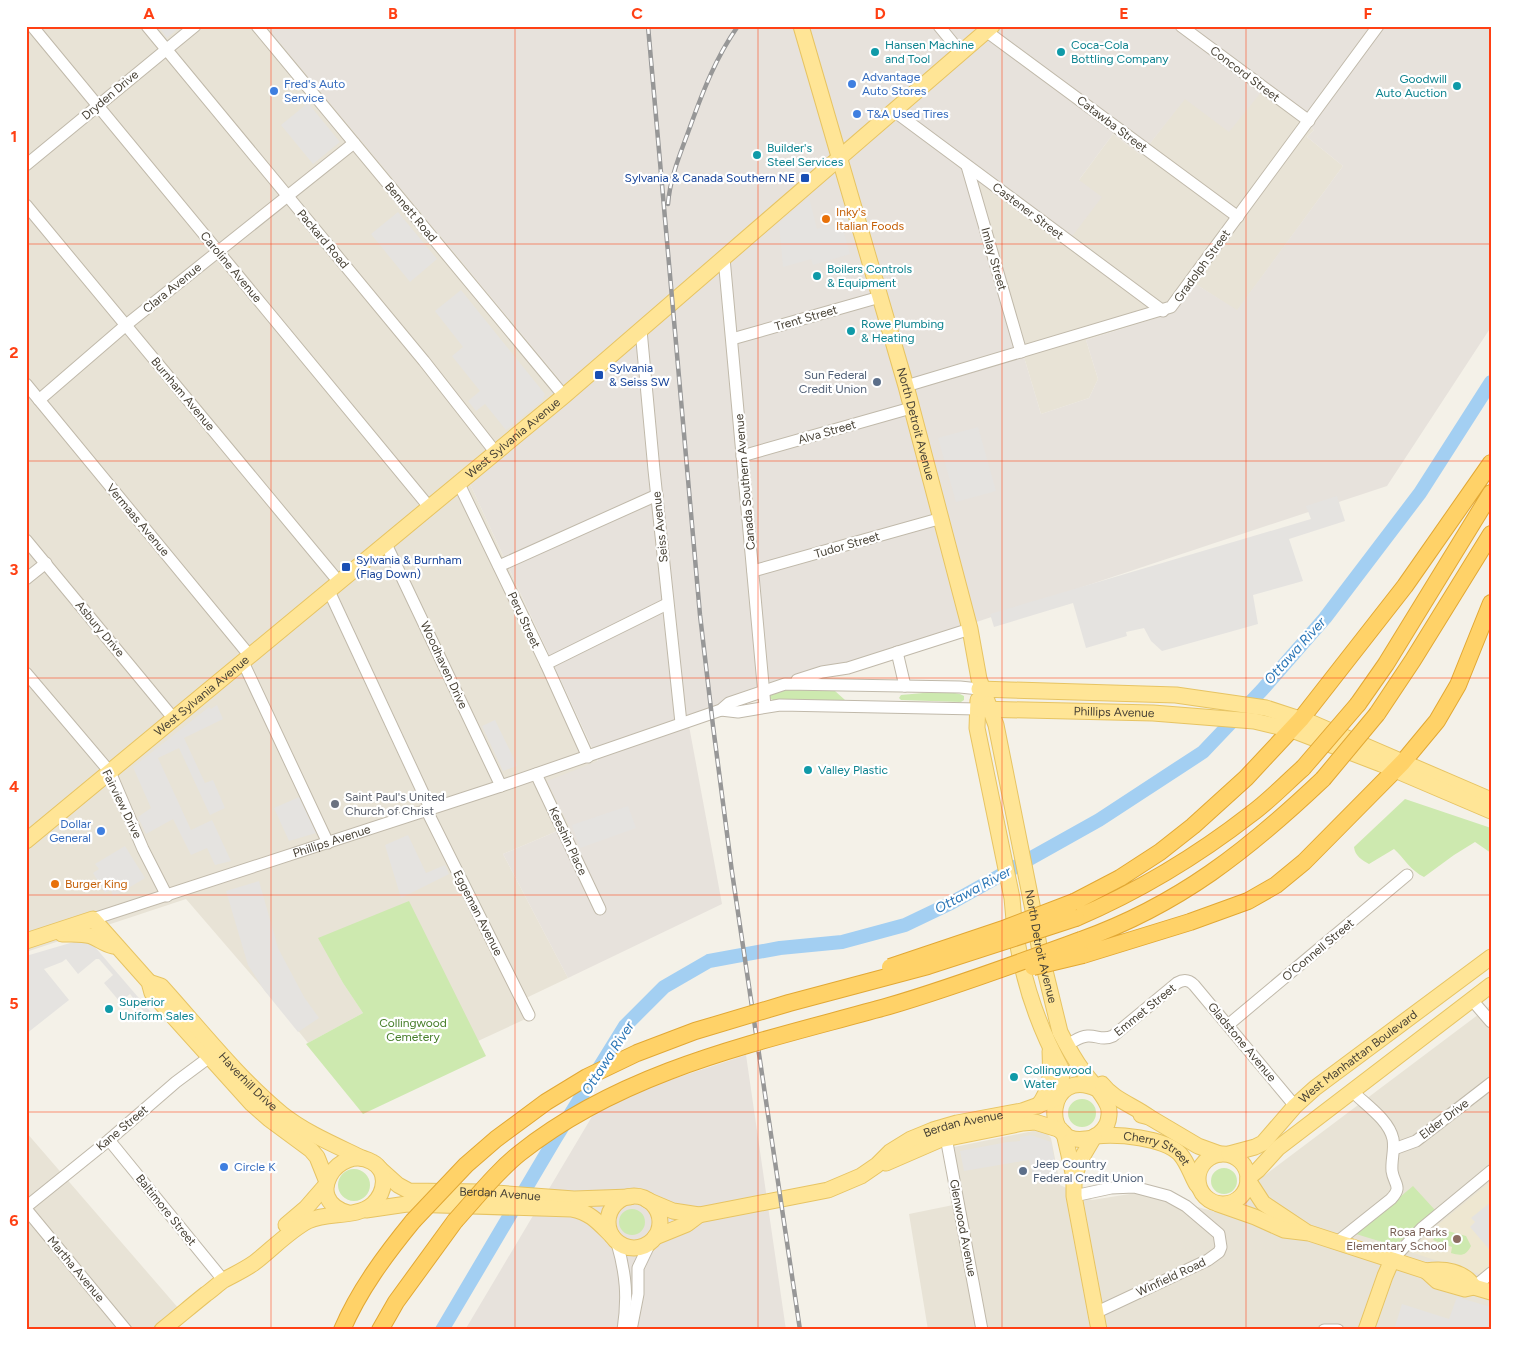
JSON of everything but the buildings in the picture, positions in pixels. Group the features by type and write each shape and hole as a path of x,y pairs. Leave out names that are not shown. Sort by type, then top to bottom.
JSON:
{"highway":[{"path":"1075,910 1194,826 1302,724 1405,586 1491,463"},
{"path":"342,1330 368,1282 390,1249 413,1221 466,1165 496,1139 546,1102 587,1077 637,1053 694,1031 788,1003 922,955 1006,928 1114,902 1162,876 1252,814 1303,768 1358,704 1391,656 1491,493"},
{"path":"1082,948 1140,916 1216,870 1252,843 1323,779 1377,714 1413,660 1491,534"},
{"path":"380,1330 396,1302 456,1221 497,1174 520,1153 578,1114 653,1076 703,1058 1082,948 1222,912 1248,901 1276,885 1304,862 1399,767 1437,721 1458,685 1491,603"}],"main road":[{"name":"North Detroit Avenue","path":"800,26 906,386 942,518 970,629 984,709 996,725 1039,946 1060,1032 1082,1069 1097,1089"},
{"name":"West Sylvania Avenue","path":"26,841 564,396 989,29"},
{"name":"Phillips Avenue","path":"980,686 1176,695 1279,711 1302,724 1491,811"},
{"name":"North Detroit Avenue","path":"984,709 977,728 1012,898 1025,979 1036,1015 1061,1068 1059,1097"},
{"name":"Phillips Avenue","path":"984,709 1153,713 1241,719 1266,724 1302,724"},
{"path":"1302,724 1399,767 1491,800"},
{"name":"Phillips Avenue","path":"26,941 93,919"},
{"name":"Haverhill Drive","path":"93,919 149,982 161,986 214,1051 252,1104 268,1119 312,1150 317,1157 326,1184"},
{"path":"48,934 90,935 104,944 119,947"},
{"name":"West Manhattan Boulevard","path":"1224,1154 1255,1147 1263,1143 1295,1106 1332,1074 1487,963"},
{"name":"West Manhattan Boulevard","path":"1248,1179 1278,1148 1491,985"},
{"path":"1056,1015 1110,1094 1138,1108 1149,1117"},
{"path":"1038,1106 1046,1096 1049,1088 1050,1047"},
{"name":"Haverhill Drive","path":"214,1051 283,1114 324,1140 372,1163"},
{"path":"1074,1177 1081,1159 1095,1136 1106,1125 1109,1110 1108,1104 1097,1089 1084,1084 1064,1091 1059,1097 1054,1114 1055,1121 1062,1132 1074,1177 1074,1196 1099,1330"},
{"name":"Berdan Avenue","path":"945,1132 1038,1106 1059,1097"},
{"name":"Cherry Street","path":"1108,1104 1118,1110 1149,1117 1198,1146 1224,1154"},
{"name":"Berdan Avenue","path":"647,1200 673,1211 699,1215 828,1190 852,1181 877,1165 890,1152 920,1135 1029,1122 1047,1125 1062,1132"},
{"path":"1062,1132 1077,1140 1095,1136"},
{"name":"Cherry Street","path":"1095,1136 1109,1135 1140,1138 1168,1147 1181,1155 1199,1188"},
{"path":"1218,1204 1230,1203 1241,1197 1247,1186 1248,1179 1247,1170 1243,1163 1236,1157 1224,1154 1208,1158 1203,1163 1198,1175 1199,1188 1210,1201 1218,1204 1255,1217 1284,1230 1309,1233 1426,1270 1440,1269 1468,1277 1474,1287 1491,1292"},
{"path":"162,1330 224,1281 253,1264 306,1222 319,1216 353,1212 374,1203 383,1190 384,1180 372,1163 349,1160 338,1165 331,1172 326,1184 306,1208 232,1269 224,1281"},
{"name":"Berdan Avenue","path":"372,1163 398,1185 409,1190 462,1192 505,1201"},
{"path":"1248,1179 1258,1198 1267,1207 1309,1233"},
{"path":"326,1184 326,1194 331,1203 338,1209 353,1212"},
{"name":"Berdan Avenue","path":"538,1203 630,1197"},
{"path":"638,1197 647,1200 658,1212 659,1229 652,1240 642,1247 625,1247 615,1240 608,1228 610,1212 615,1204 622,1199 638,1197"},
{"name":"Berdan Avenue","path":"353,1212 393,1205 505,1201 538,1203 582,1211 595,1218 615,1240"},
{"name":"Berdan Avenue","path":"652,1240 687,1224 699,1215"},
{"path":"1366,1330 1392,1260"}],"street":[{"name":"Caroline Avenue","path":"32,26 430,508"},
{"name":"Packard Road","path":"147,26 424,361 496,453"},
{"name":"Dryden Drive","path":"26,165 195,26"},
{"name":"Bennett Road","path":"258,26 564,396"},
{"path":"939,26 961,53"},
{"name":"Concord Street","path":"1181,26 1309,121"},
{"name":"Gradolph Street","path":"906,386 1172,307 1378,26"},
{"name":"Catawba Street","path":"989,29 1238,217"},
{"name":"Castener Street","path":"894,111 1163,311"},
{"name":"Clara Avenue","path":"39,400 126,325 354,143"},
{"name":"Imlay Street","path":"967,166 1022,352"},
{"name":"Burnham Avenue","path":"26,205 126,325 334,587 429,810"},
{"name":"Canada Southern Avenue","path":"724,258 765,706"},
{"name":"Trent Street","path":"732,339 880,297"},
{"name":"Seiss Avenue","path":"641,330 667,604 681,723"},
{"name":"Vermaas Avenue","path":"26,384 246,659 328,843"},
{"name":"Alva Street","path":"742,456 911,408"},
{"name":"Peru Street","path":"459,484 546,664 588,757"},
{"path":"499,566 657,495"},
{"name":"Tudor Street","path":"753,571 942,518"},
{"name":"Asbury Drive","path":"26,540 174,719"},
{"name":"Woodhaven Drive","path":"386,544 501,786"},
{"path":"26,579 46,563"},
{"path":"546,664 667,604"},
{"name":"Phillips Avenue","path":"93,919 588,757 721,710 729,704 763,691 822,672 848,668 970,629"},
{"path":"893,708 899,686 897,652"},
{"name":"Fairview Drive","path":"26,673 110,772 143,850 167,896"},
{"name":"Phillips Avenue","path":"785,684 980,686"},
{"path":"847,706 848,685"},
{"name":"Phillips Avenue","path":"721,710 738,712 780,704 984,709"},
{"name":"Keeshin Place","path":"536,774 600,909"},
{"name":"Eggeman Avenue","path":"429,810 529,1015"},
{"name":"O'Connell Street","path":"1228,1025 1407,875"},
{"name":"Gladstone Avenue","path":"1188,980 1295,1106"},
{"name":"Emmet Street","path":"1074,1042 1087,1035 1104,1038 1113,1036 1177,983 1188,980"},
{"path":"1472,1000 1491,1022"},
{"name":"Kane Street","path":"26,1208 214,1051"},
{"name":"Elder Drive","path":"1394,1149 1416,1141 1491,1083"},
{"path":"1337,1242 1386,1204 1397,1192 1398,1187 1392,1169 1393,1140 1386,1126 1376,1114 1353,1092"},
{"name":"Glenwood Avenue","path":"945,1132 982,1330"},
{"name":"Baltimore Street","path":"108,1140 224,1281"},
{"path":"1392,1260 1422,1228 1491,1171"},
{"name":"Winfield Road","path":"1074,1196 1123,1187 1134,1187 1162,1194 1186,1206 1214,1229 1219,1234 1221,1240 1219,1252 1214,1257 1095,1313"},
{"name":"Martha Avenue","path":"26,1208 126,1330"},
{"path":"615,1240 625,1273 627,1290 623,1330"},
{"path":"631,1330 638,1294 638,1268 652,1240"},
{"path":"1474,1287 1491,1273"},
{"path":"1324,1330 1338,1330"}],"shaded area":[{"path":"26,26 267,26 574,397 470,484 598,762 569,826 503,854 568,978 526,998 532,1016 478,1041 319,938 343,983 363,1013 308,1043 186,899 26,952"},
{"path":"158,26 181,26 167,38"},
{"path":"266,26 1491,26 1491,327 1387,486 762,693 687,715 722,904 568,978 503,854 569,826 547,781 598,761 470,484 574,397","holes":["1262,91 1314,130 1307,137 1343,166 1237,310 1194,283 1172,313 1086,340 1098,379 1089,398 1041,414 967,166 1070,239 1102,197 1079,180 1113,134 1141,155 1185,99 1229,132"]},
{"path":"1262,91 1314,130 1307,137 1343,166 1237,311 1194,283 1172,313 1086,340 1098,379 1089,398 1041,414 967,166 1079,180 1113,134 1141,155 1184,99"},
{"path":"308,103 340,142 313,164 281,125"},
{"path":"809,197 817,229 841,223 850,254 813,265 811,259 783,267 779,223"},
{"path":"398,212 437,259 410,282 371,234"},
{"path":"461,290 545,394 542,401 506,430 485,404 476,411 468,401 480,391 452,356 463,347 435,311"},
{"path":"978,427 996,491 956,502 938,438"},
{"path":"1337,496 1345,521 1289,539 1303,581 1253,595 1258,624 1162,651 1151,641 1144,628 1126,632 1127,636 1086,648 1073,603 994,627 990,614 1311,519 1306,506"},
{"path":"217,705 223,719 184,738 205,783 213,780 225,808 210,815 179,748 158,758 191,830 212,820 231,861 215,865 207,848 191,855 173,819 146,834 138,817 151,808 133,767 209,707 211,709"},
{"path":"495,720 517,765 503,771 482,726"},
{"path":"299,797 316,833 289,841 274,808"},
{"path":"628,806 636,828 580,848 572,825"},
{"path":"408,835 426,873 445,865 449,874 401,898 385,845"},
{"path":"125,846 145,878 113,896 111,890 105,893 93,873 99,869 95,864"},
{"path":"259,881 278,948 304,997 319,1018 298,1032 264,990 248,965 226,891"},
{"path":"77,941 87,942 95,947 156,1018 152,1022 130,994 120,1002 104,983 113,975 99,959 96,959 78,974 66,959 44,969 69,1000 26,1034 26,956"},
{"path":"1491,1005 1491,1330 928,1330 909,1214 963,1203 954,1147 1043,1129 1051,1138 1060,1185 1092,1200 1142,1192 1216,1212"},
{"path":"746,1055 786,1330 465,1330 600,1103"},
{"path":"26,1132 186,1317 170,1330 26,1330"},
{"path":"1031,1135 1051,1142 1058,1178 1050,1177 1034,1180 1029,1160 964,1171 960,1151 1020,1141 1020,1137"},
{"name":"Rosa Parks Elementary School","path":"1491,1181 1491,1268 1482,1275 1410,1252 1435,1227"},
{"path":"1491,1202 1491,1248 1489,1249 1470,1227 1475,1222 1471,1218"},
{"path":"1457,1297 1491,1307 1491,1330 1394,1330 1402,1304 1449,1319"}],"green space":[{"path":"818,688 835,691 845,700 777,701 770,699 770,694 785,690"},
{"path":"945,691 960,694 964,696 964,700 961,702 901,700 899,698 901,695"},
{"path":"1405,799 1491,828 1491,853 1475,842 1424,877 1411,868 1394,849 1369,864 1364,861 1357,855 1354,847"},
{"name":"Collingwood Cemetery","path":"409,901 486,1056 363,1114 306,1044 363,1013 343,983 318,938"},
{"path":"1082,1099 1092,1103 1096,1113 1092,1123 1082,1127 1072,1123 1068,1113 1072,1103"},
{"path":"1224,1168 1233,1172 1237,1181 1233,1190 1224,1194 1215,1190 1211,1181 1215,1172"},
{"path":"354,1169 365,1174 370,1185 365,1196 354,1201 343,1196 338,1185 343,1174"},
{"path":"1413,1186 1435,1210 1395,1246 1356,1234"},
{"path":"632,1209 641,1213 645,1222 641,1231 632,1235 623,1231 619,1222 623,1213"},
{"path":"1444,1230 1466,1236 1471,1246 1467,1252 1460,1255 1451,1253 1452,1247 1433,1240 1437,1232"}],"waterway":[{"name":"Ottawa River","path":"442,1330 555,1139 625,1026 664,987 709,961 780,948 842,942 905,925 951,903 1099,820 1203,752 1262,690 1325,618 1420,493 1491,382"}],"railway":[{"path":"648,26 700,615 732,872 800,1330"},
{"path":"668,204 676,165 700,100 717,62 738,26"}],"place":[{"name":"Hansen Machine and Tool","path":"875,52"},
{"name":"Coca-Cola Bottling Company","path":"1061,52"},
{"name":"Advantage Auto Stores","path":"852,84"},
{"name":"Goodwill Auto Auction","path":"1457,86"},
{"name":"Fred's Auto Service","path":"274,91"},
{"name":"T&A Used Tires","path":"857,114"},
{"name":"Builder's Steel Services","path":"757,155"},
{"name":"Sylvania & Canada Southern NE","path":"805,178"},
{"name":"Inky's Italian Foods","path":"826,219"},
{"name":"Boilers Controls & Equipment","path":"817,276"},
{"name":"Rowe Plumbing & Heating","path":"851,331"},
{"name":"Sylvania & Seiss SW","path":"599,375"},
{"name":"Sun Federal Credit Union","path":"877,382"},
{"name":"Sylvania & Burnham (Flag Down)","path":"346,567"},
{"name":"Valley Plastic","path":"808,770"},
{"name":"Saint Paul's United Church of Christ","path":"335,804"},
{"name":"Dollar General","path":"101,831"},
{"name":"Burger King","path":"55,884"},
{"name":"Superior Uniform Sales","path":"109,1009"},
{"name":"Collingwood Water","path":"1014,1077"},
{"name":"Circle K","path":"224,1167"},
{"name":"Jeep Country Federal Credit Union","path":"1023,1171"},
{"name":"Rosa Parks Elementary School","path":"1457,1239"}]}
